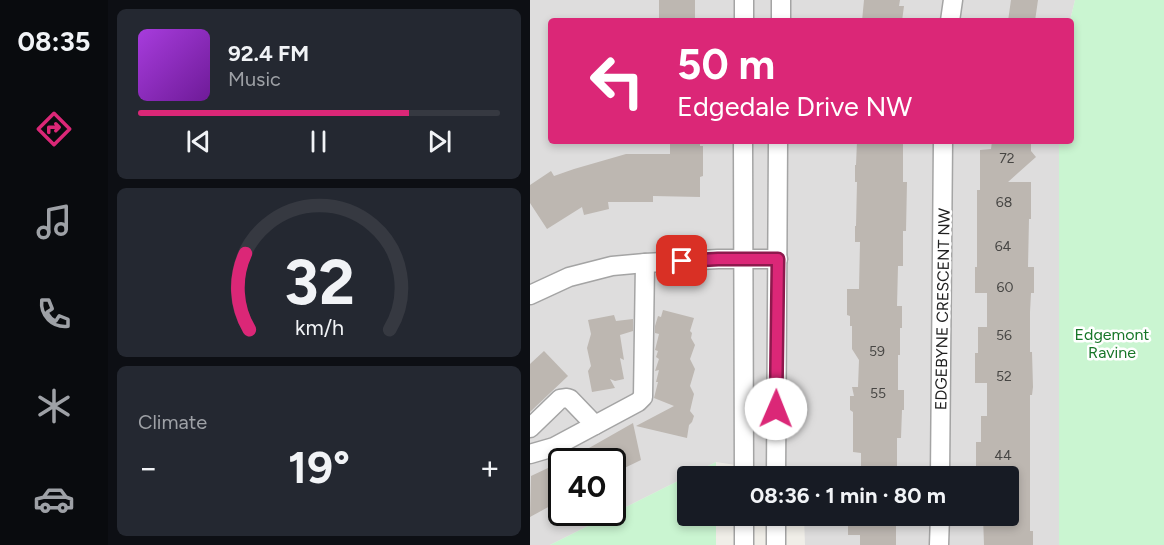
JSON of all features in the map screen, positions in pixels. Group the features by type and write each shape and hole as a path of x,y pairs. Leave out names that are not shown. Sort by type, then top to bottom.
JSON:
{"street":[{"path":"744,0 744,18"},
{"path":"781,0 781,18"},
{"path":"950,18 953,0"},
{"path":"743,144 744,466"},
{"path":"776,466 778,144"},
{"name":"EDGEBYNE CRESCENT NW","path":"940,466 943,144"},
{"path":"530,295 569,277 612,266 718,259 778,259"},
{"path":"530,454 554,447 638,402 643,397 645,263"},
{"path":"530,428 560,399 567,398 595,425"},
{"path":"744,526 744,545"},
{"path":"776,526 776,545"},
{"path":"939,545 940,526"}],"shaded area":[{"path":"530,0 1075,0 1071,18 548,18 548,144 1059,144 1059,545 805,545 804,526 1019,526 1019,466 743,466 716,462 708,466 677,466 677,482 626,507 626,448 548,448 548,526 588,526 550,545 530,545"}],"green space":[{"name":"Edgemont Ravine","path":"1075,0 1164,0 1164,545 1059,545 1059,144 1074,144 1074,18 1071,18"},
{"path":"677,482 677,526 716,526 716,545 550,545 588,526 626,526 626,507"}],"building":[{"path":"659,0 695,0 695,18 659,18"},
{"path":"864,0 900,0 899,6 904,6 902,18 862,18"},
{"path":"1011,0 1038,0 1035,18 1008,18"},
{"path":"670,144 700,144 703,146 700,197 653,196 653,202 608,202 609,209 584,215 582,207 547,229 530,203 530,185 551,171 554,176 626,154 670,154"},
{"path":"857,144 903,144 903,182 907,182 906,231 903,231 903,266 898,266 897,306 902,306 898,390 904,390 904,410 902,410 901,438 897,438 897,466 861,466 861,453 853,452 853,412 850,410 850,396 854,396 852,387 858,387 859,360 852,349 852,326 850,326 850,316 847,315 847,289 859,289 860,242 855,242 857,182 855,182"},
{"path":"992,144 1031,144 1031,151 1036,157 1008,182 1031,182 1028,267 1034,267 1034,293 1031,293 1030,312 1033,387 1032,395 1030,395 1030,531 1033,531 1033,545 984,545 983,526 1019,526 1019,466 976,466 976,442 981,442 981,416 987,416 987,383 975,383 978,327 987,327 987,293 975,293 980,150 991,149"},
{"path":"663,310 694,318 690,331 695,345 690,359 695,369 690,386 694,394 690,411 694,416 689,425 687,438 636,426 674,406 654,398 659,370 655,371 659,359 656,357 658,351 655,350 659,334 655,333 655,326"},
{"path":"614,315 616,321 633,319 633,331 620,335 624,360 620,358 624,379 615,381 610,379 615,388 592,392 588,371 591,366 587,348 591,334 588,320"},
{"path":"544,351 568,376 530,412 530,364"},
{"path":"633,423 641,460 626,467 626,448 589,448"},
{"path":"548,468 548,507 530,517 531,476"},
{"path":"848,526 896,526 896,545 860,545 860,535 848,535"}],"route":[{"path":"682,261 778,259 776,409"}]}
